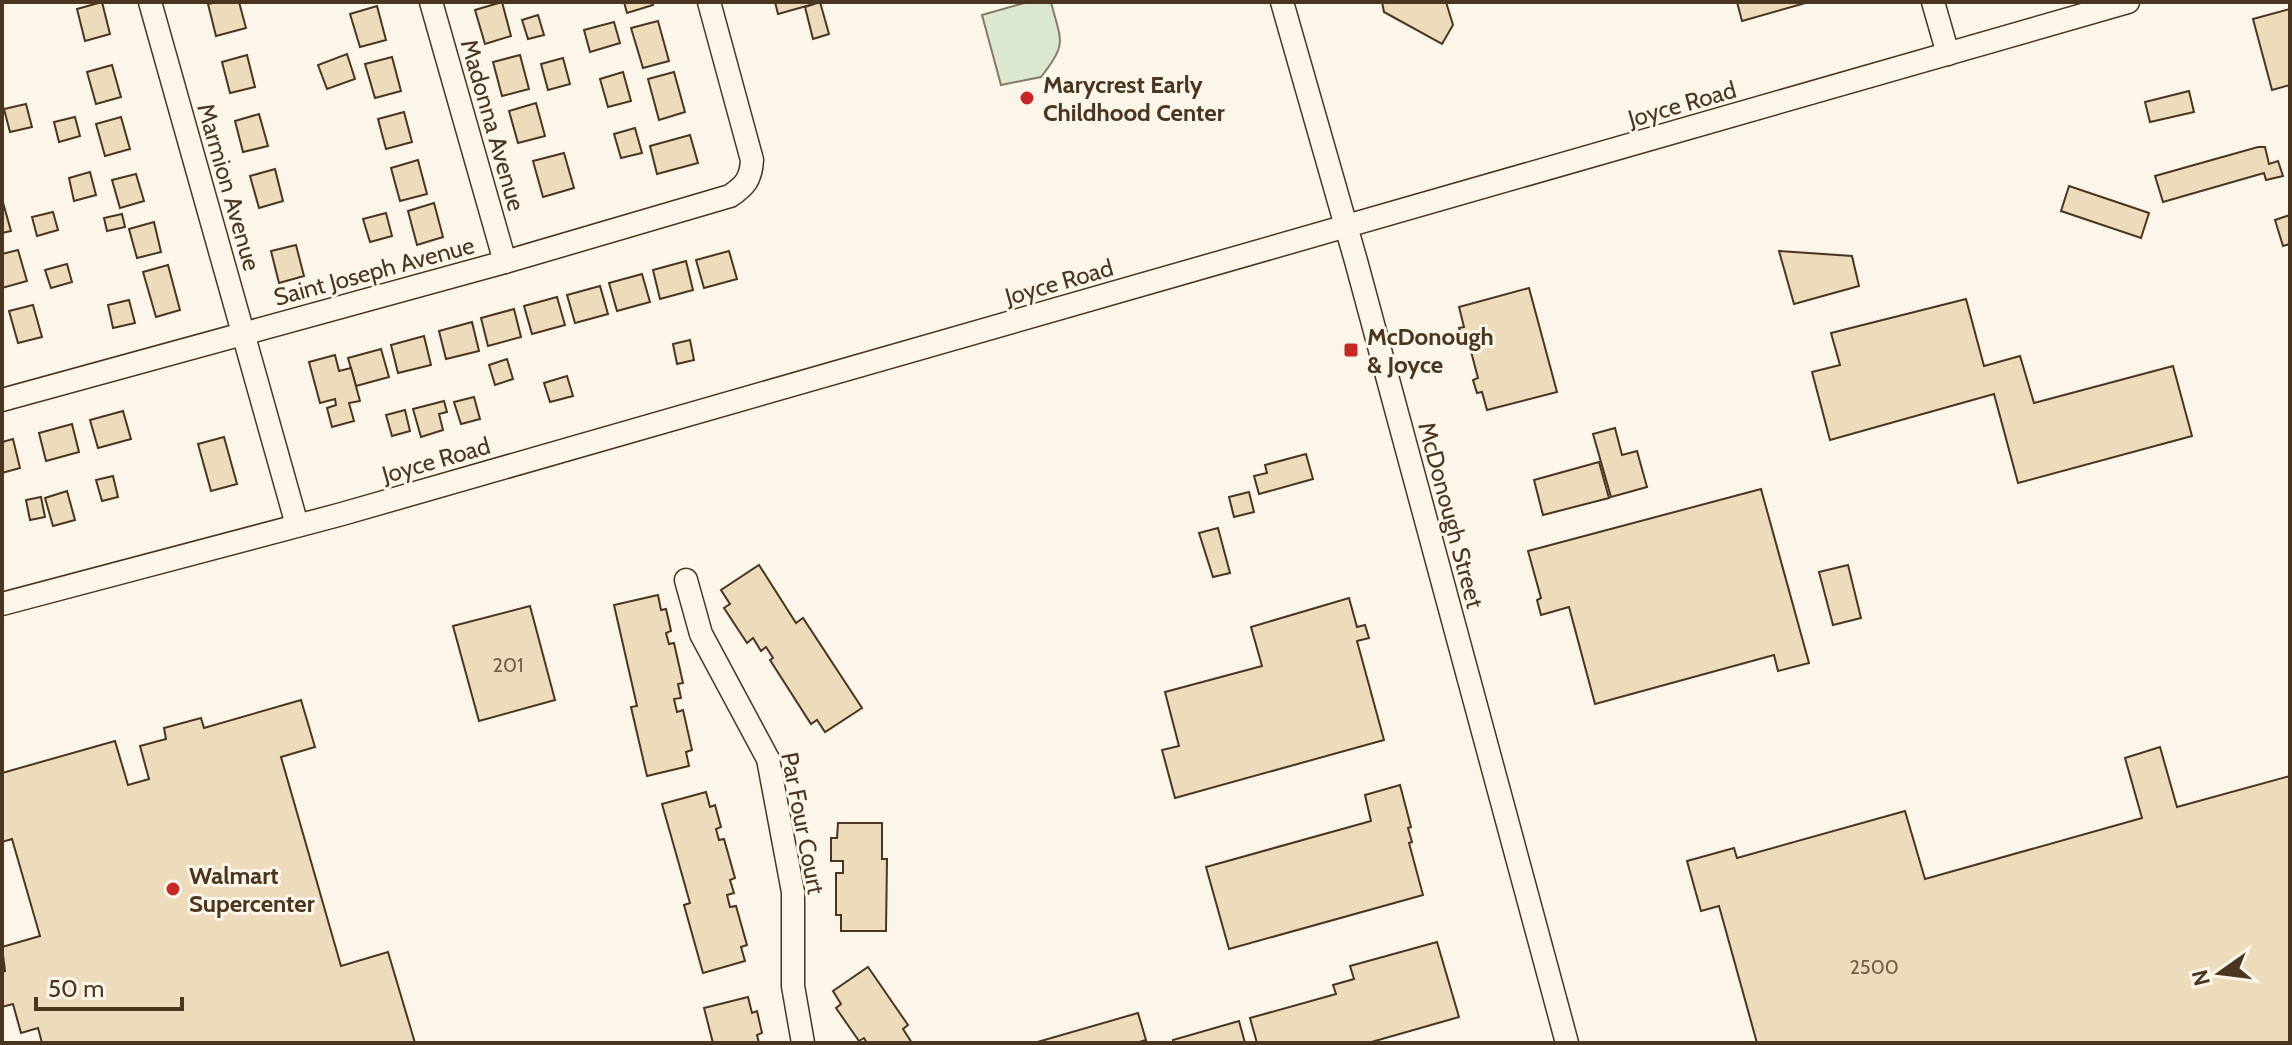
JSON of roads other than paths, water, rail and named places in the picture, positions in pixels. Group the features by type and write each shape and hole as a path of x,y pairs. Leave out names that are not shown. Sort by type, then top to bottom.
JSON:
{"street":[{"name":"Marmion Avenue","path":"150,2 297,525"},
{"name":"Madonna Avenue","path":"431,2 505,262"},
{"name":"Saint Joseph Avenue","path":"2,400 505,262 730,196 743,187 751,175 750,146 709,2"},
{"name":"McDonough Street","path":"1282,2 1567,1043"},
{"path":"1933,2 1948,54"},
{"name":"Joyce Road","path":"2,604 297,525 1346,228 2128,2"},
{"name":"Par Four Court","path":"686,580 701,634 768,759 793,892 793,986 803,1043"}],"place":[{"name":"Marycrest Early Childhood Center","path":"1027,98"},
{"name":"McDonough & Joyce","path":"1351,350"},
{"name":"Walmart Supercenter","path":"173,889"}]}
